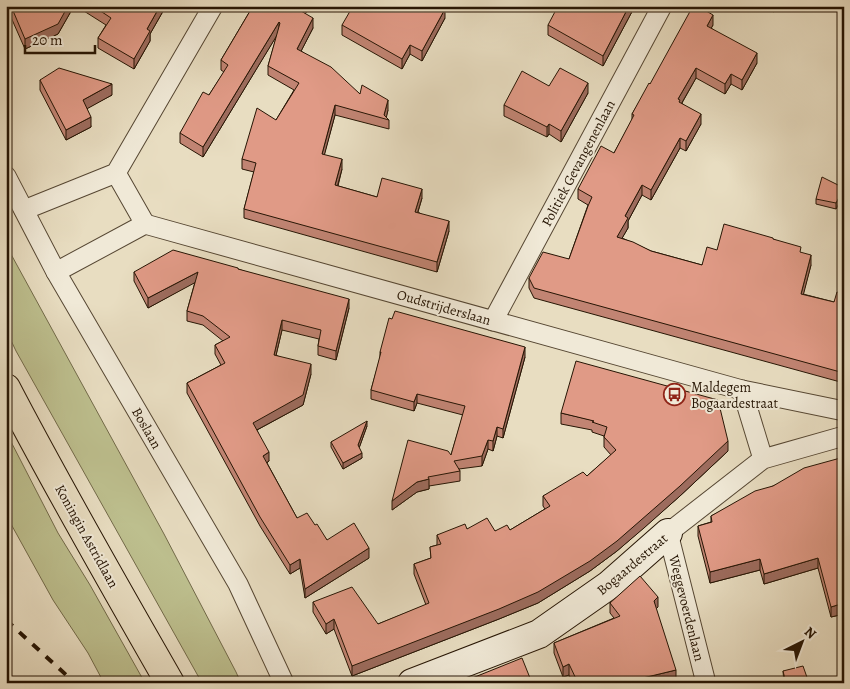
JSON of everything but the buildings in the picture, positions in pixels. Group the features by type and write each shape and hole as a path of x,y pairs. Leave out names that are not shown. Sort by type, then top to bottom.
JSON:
{"main road":[{"name":"Koningin Astridlaan","path":"6,388 84,533 170,683"}],"street":[{"path":"24,210 116,173 213,6"},
{"name":"Politiek Gevangenenlaan","path":"493,321 662,6"},
{"path":"56,272 145,224 116,173"},
{"name":"Boslaan","path":"6,176 56,272 238,584 284,683"},
{"name":"Oudstrijderslaan","path":"145,224 742,390 844,411"},
{"path":"742,390 762,459"},
{"name":"Bogaardestraat","path":"412,683 539,634 609,585 668,533 762,459 844,436"},
{"name":"Weggevoerdenlaan","path":"668,533 706,683"}],"green space":[{"path":"6,245 164,534 241,683 202,683 16,351 6,330"},
{"path":"6,432 58,533 90,585 145,683 104,683 88,653 53,600 6,515"}],"railway":[{"path":"6,620 75,683"}],"place":[{"name":"Maldegem Bogaardestraat","path":"675,395"}]}
